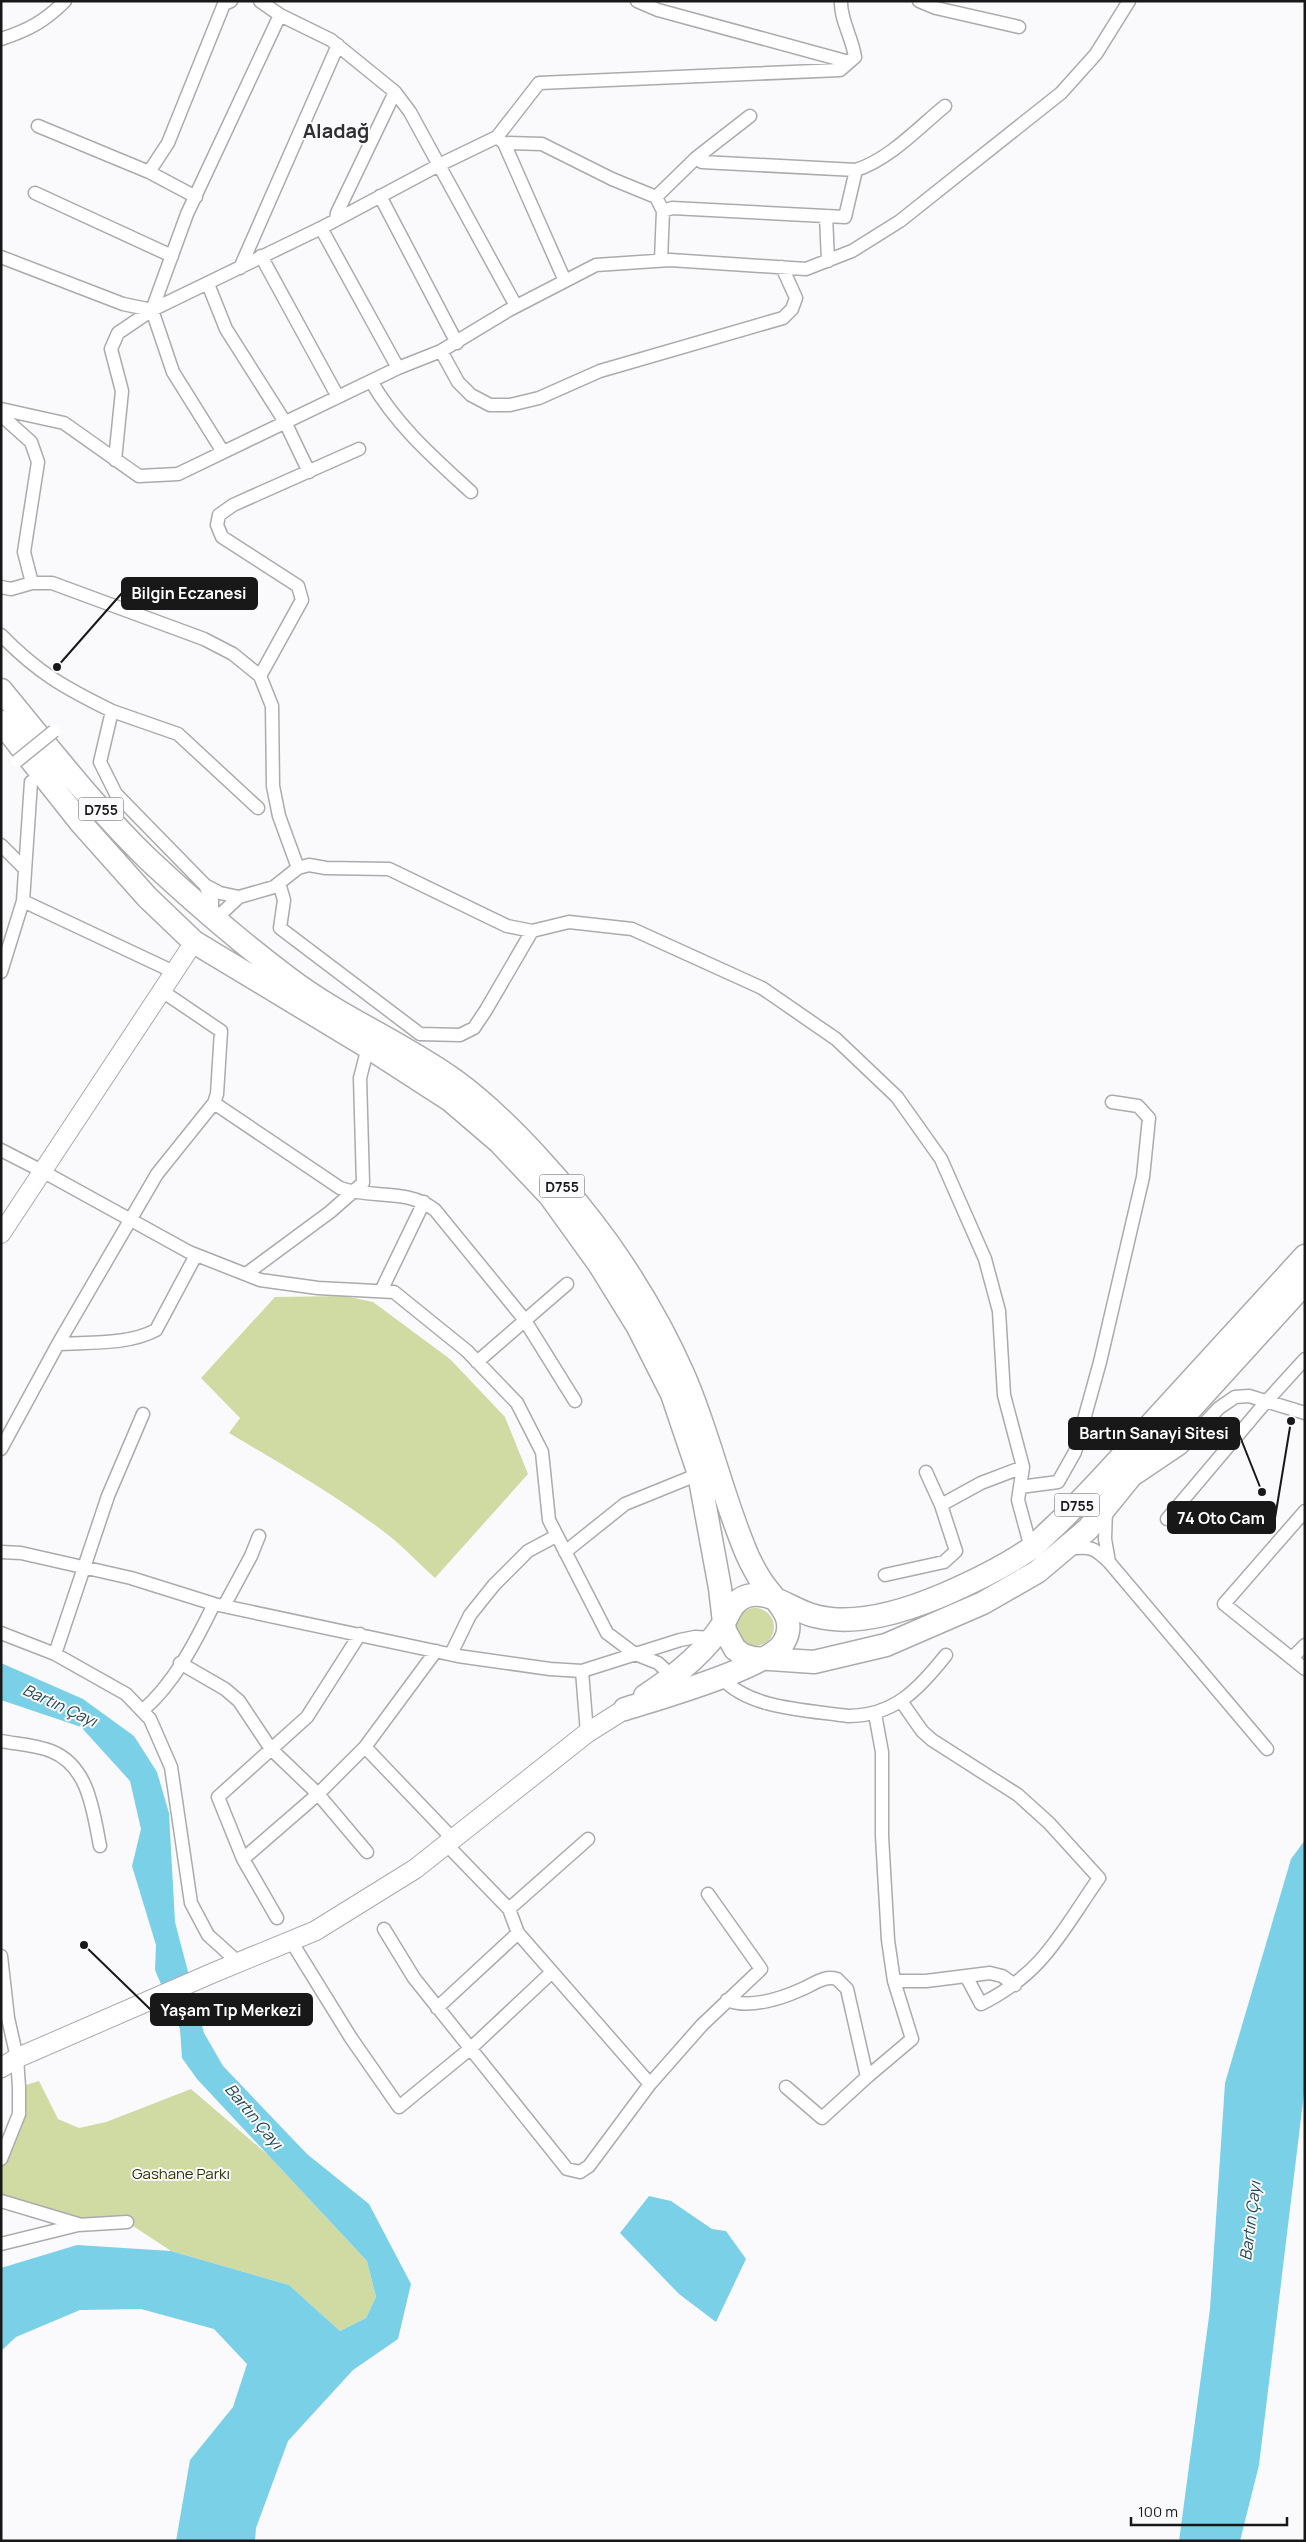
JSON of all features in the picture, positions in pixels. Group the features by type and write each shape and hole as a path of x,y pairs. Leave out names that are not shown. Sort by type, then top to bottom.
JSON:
{"highway":[{"name":"D755","path":"1,690 97,805 148,858 212,916 292,981 455,1080 512,1131 564,1188 618,1260 644,1300 684,1376 744,1547 760,1580 775,1600 815,1616 843,1620 868,1618 941,1596 990,1572 1031,1548 1076,1506 1305,1256"},
{"name":"D755","path":"1,722 81,823 147,897 194,942 368,1047 450,1100 499,1142 550,1196 599,1264 638,1327 672,1394 699,1474 722,1633 743,1655 814,1662 848,1656 886,1645 983,1603 1038,1572 1066,1549 1106,1508 1143,1462 1305,1283"},
{"path":"194,942 212,916"},
{"path":"625,1709 667,1681 722,1633 729,1610 745,1597 760,1595 775,1600 783,1608 788,1617 788,1633 781,1647 722,1678 667,1681"}],"main road":[{"path":"1,1234 130,1042 194,942"},
{"path":"1,2068 18,2058 138,2005 315,1931 415,1870 587,1733 625,1709"}],"street":[{"path":"1,39 21,33 46,20 66,1"},
{"path":"149,172 168,143 224,4 232,1"},
{"path":"260,1 280,15 338,45 395,92 410,112 516,306"},
{"path":"637,1 658,10 849,62"},
{"path":"500,140 539,83 840,70 855,57 852,40 840,12 841,1"},
{"path":"919,1 944,6 1019,28"},
{"path":"1,409 64,423 139,476 178,474 398,368 441,351 516,306 596,265 661,260 806,268 852,252 900,221 1061,93 1096,54 1129,1"},
{"path":"223,452 174,372 152,310 196,197 280,15"},
{"path":"240,268 338,45"},
{"path":"336,219 337,213 395,92"},
{"path":"696,158 702,162 856,170 868,166 884,155 945,106"},
{"path":"656,197 696,158 750,116"},
{"path":"38,126 149,172 196,197"},
{"path":"500,140 565,281"},
{"path":"115,460 122,391 111,349 118,333 152,310 321,228 439,165 500,140 542,144 612,180 656,197 663,211 661,260"},
{"path":"663,211 672,208 845,217 856,170"},
{"path":"35,193 172,256"},
{"path":"380,196 456,343"},
{"path":"826,216 828,260"},
{"path":"321,228 398,368"},
{"path":"261,256 338,397"},
{"path":"1,257 123,304 152,310"},
{"path":"441,351 458,382 477,399 490,405 500,406 529,402 600,371 783,318 792,309 796,298 782,267"},
{"path":"208,284 226,329 285,422 309,472"},
{"path":"371,381 402,425 428,453 471,492"},
{"path":"1,415 31,442 38,462 24,552 32,583"},
{"path":"260,676 302,600 298,586 222,538 217,525 219,515 233,505 359,449"},
{"path":"1,587 11,589 32,583 52,583 204,639 233,654 260,676 272,706 273,786 280,816 298,868"},
{"path":"1,635 28,662 66,689 112,711 178,734 258,808"},
{"path":"112,711 100,762 116,794 205,885 220,893 239,897"},
{"path":"17,761 54,731"},
{"path":"1,972 23,901 31,782"},
{"path":"1,845 25,869"},
{"path":"205,885 212,900 212,916 222,913 239,897 274,887 298,868 309,865 326,868 389,869 507,926 532,931 569,922 632,929 762,988 836,1039 897,1097 941,1159 985,1259 999,1311 1004,1395 1023,1467 1018,1500 1031,1548"},
{"path":"279,883 284,900 280,928 420,1034 460,1035 474,1028 532,931"},
{"path":"23,901 174,972"},
{"path":"1,1449 58,1344 157,1174 214,1103 218,1086 221,1031 162,991"},
{"path":"246,1274 354,1193 363,1183 360,1078 368,1047"},
{"path":"1020,1487 1058,1482 1075,1452 1100,1362 1143,1177 1149,1118 1138,1106 1112,1102"},
{"path":"214,1103 340,1188 354,1193 412,1197 424,1202 435,1210 524,1319 575,1401"},
{"path":"1,1150 196,1255 260,1280 318,1288 394,1292 477,1362 517,1403 542,1452 548,1520 607,1633 635,1654 658,1663 667,1681"},
{"path":"381,1291 424,1202"},
{"path":"58,1344 121,1340 148,1334 156,1330 196,1255"},
{"path":"477,1362 524,1319 567,1284"},
{"path":"1167,1519 1264,1402 1305,1359"},
{"path":"1122,1489 1181,1448 1220,1408 1235,1397 1249,1396 1305,1413"},
{"path":"55,1654 108,1496 143,1414"},
{"path":"941,1505 981,1482 1023,1467"},
{"path":"885,1574 944,1562 956,1551 941,1505 926,1472"},
{"path":"565,1552 625,1504 699,1474"},
{"path":"1106,1508 1105,1539 1109,1562"},
{"path":"1305,1511 1224,1604 1305,1669"},
{"path":"142,1711 155,1700 219,1605 251,1556 259,1536"},
{"path":"451,1654 470,1615 494,1584 528,1551 556,1536"},
{"path":"1066,1549 1084,1546 1096,1549 1267,1749"},
{"path":"1,1552 21,1553 131,1578 219,1605 451,1654 550,1669 582,1671 680,1640 722,1633"},
{"path":"1,1633 55,1654 126,1694 150,1719 170,1768 191,1902 208,1935 239,1963"},
{"path":"277,1918 243,1859 218,1798 307,1717 360,1634"},
{"path":"1292,1658 1305,1645"},
{"path":"243,1859 318,1794 364,1746 436,1651"},
{"path":"722,1678 736,1692 751,1699 848,1716 875,1714 902,1701 946,1655"},
{"path":"180,1663 225,1689 240,1701 271,1749 318,1794 367,1852"},
{"path":"582,1671 587,1733"},
{"path":"902,1701 922,1730 932,1740 1018,1795 1049,1823 1100,1878 1049,1952 1015,1985 981,2004 966,1976"},
{"path":"786,2087 822,2118 912,2039 894,1981 888,1940 882,1836 882,1752 875,1714"},
{"path":"1,1741 50,1751 70,1762 90,1796 100,1846"},
{"path":"364,1746 509,1909 518,1933 650,2084"},
{"path":"509,1909 588,1839"},
{"path":"384,1929 414,1978 567,2169 575,2172 585,2170 589,2166 650,2084 727,2000 761,1969 708,1894"},
{"path":"438,2008 518,1933"},
{"path":"291,1941 351,2038 400,2107 471,2048 552,1972"},
{"path":"1,1956 8,2018 18,2058 19,2114 1,2159"},
{"path":"894,1981 996,1974 1015,1985"},
{"path":"727,2000 743,2005 786,1996 824,1978 837,1979 847,1989 867,2077"},
{"path":"1,2201 78,2225"},
{"path":"1,2244 78,2225 127,2222"}],"green space":[{"path":"345,1296 373,1302 450,1359 505,1417 528,1474 435,1578 393,1539 368,1520 310,1481 229,1433 240,1418 201,1378 275,1297"},
{"path":"755,1608 762,1609 768,1614 773,1620 773,1634 768,1640 762,1645 755,1646 748,1645 742,1640 737,1634 736,1627 737,1620 742,1614 748,1609"},
{"name":"Gashane Parkı","path":"39,2081 58,2119 79,2128 106,2122 191,2089 268,2155 367,2261 376,2297 366,2318 340,2331 289,2285 171,2251 127,2222 78,2225 1,2201 1,2159 19,2114 19,2087"}],"water":[{"name":"Bartın Çayı","path":"1,1663 83,1699 134,1736 157,1772 169,1813 175,1922 204,2033 223,2066 307,2154 369,2204 411,2284 398,2339 353,2370 288,2441 256,2528 255,2541 176,2541 190,2460 233,2407 247,2364 214,2329 141,2309 80,2310 16,2337 1,2351 1,2268 77,2245 171,2251 289,2285 340,2331 366,2318 376,2297 367,2261 197,2079 182,2058 180,2029 155,1970 156,1945 132,1866 141,1829 130,1781 81,1727 1,1700"},
{"name":"Bartın Çayı","path":"1305,1840 1305,2085 1259,2465 1240,2541 1179,2541 1210,2309 1225,2083 1291,1859"},
{"path":"649,2196 671,2201 712,2229 726,2231 746,2259 716,2322 679,2294 620,2233"}],"place":[{"name":"Bilgin Eczanesi","path":"57,667"},
{"name":"74 Oto Cam","path":"1291,1421"},
{"name":"Bartın Sanayi Sitesi","path":"1262,1492"},
{"name":"Yaşam Tıp Merkezi","path":"84,1945"}],"district":[{"name":"Aladağ","path":"336,130"}]}
